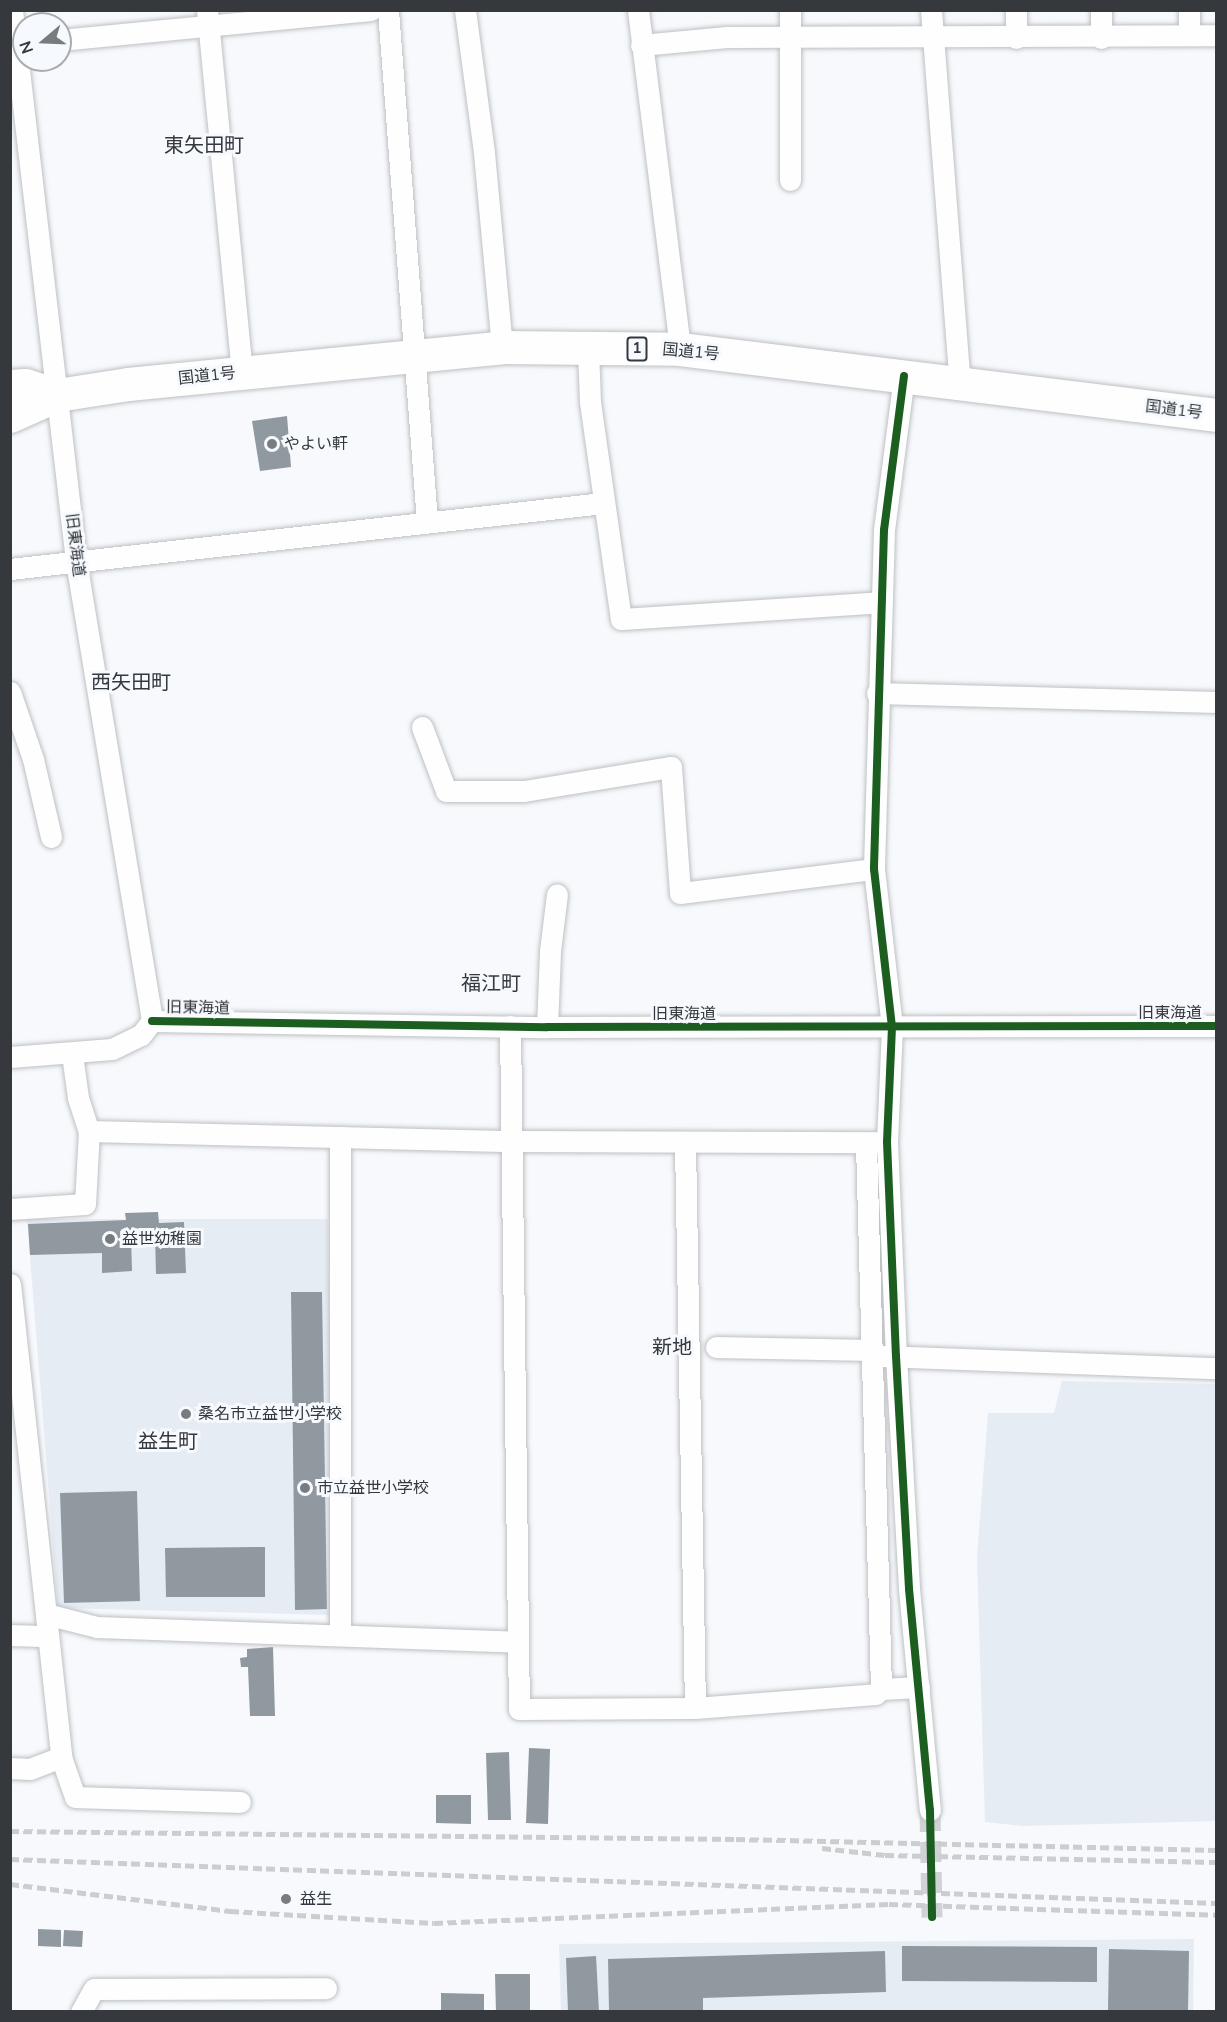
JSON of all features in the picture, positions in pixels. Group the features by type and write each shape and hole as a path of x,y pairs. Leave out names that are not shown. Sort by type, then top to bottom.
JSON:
{"highway":[{"name":"国道1号","path":"10,416 57,395 416,353 502,347 680,349 1216,415"},
{"name":"国道1号","path":"10,386 25,385 57,395"}],"street":[{"path":"72,38 208,19 371,10"},
{"path":"388,10 416,353 427,521"},
{"path":"465,10 484,153 502,347"},
{"path":"638,10 680,349"},
{"path":"790,10 790,180"},
{"path":"932,10 931,38 960,383"},
{"path":"1016,10 1016,38"},
{"path":"1101,10 1101,38"},
{"path":"1189,10 1189,34"},
{"path":"208,19 242,372"},
{"path":"641,45 727,37 1101,38 1216,35"},
{"name":"旧東海道","path":"23,72 76,561 152,1021 547,1027 1216,1026"},
{"path":"588,348 603,503 621,619 880,602"},
{"path":"904,376 884,530 877,693 874,869 892,1027 887,1142 896,1356 930,1810"},
{"path":"10,569 603,503"},
{"path":"10,692 17,730 51,837"},
{"path":"877,693 1216,702"},
{"path":"422,727 446,791 524,791 671,767 680,893 874,869"},
{"path":"547,1027 550,951 557,894"},
{"path":"10,1057 72,1054 112,1049 141,1035 152,1021"},
{"path":"510,1026 519,1709 695,1708 875,1694 882,1689 919,1687"},
{"path":"10,1209 86,1204 89,1131 78,1098 72,1054"},
{"path":"89,1131 513,1141 866,1144 887,1142"},
{"path":"340,1137 340,1635"},
{"path":"685,1142 695,1708"},
{"path":"866,1144 882,1689"},
{"path":"10,1284 61,1757 75,1797 240,1802"},
{"path":"716,1347 1216,1368"},
{"path":"46,1614 97,1627 518,1642"},
{"path":"10,1635 48,1635"},
{"path":"10,1768 30,1769 61,1757"},
{"path":"81,2012 94,1989 326,1988"}],"shaded area":[{"name":"桑名市立益世小学校","path":"27,1219 328,1219 333,1615 58,1608"},
{"path":"1062,1381 1216,1384 1216,1821 1022,1826 985,1822 977,1558 988,1413 1054,1413"},
{"path":"1194,1939 1193,2011 561,2011 559,1944"}],"building":[{"name":"やよい軒","path":"287,416 291,467 260,471 252,421"},
{"path":"158,1212 159,1223 184,1222 186,1273 156,1274 155,1235 131,1236 132,1271 102,1273 102,1253 30,1255 28,1224 126,1220 125,1213"},
{"path":"291,1292 322,1292 327,1609 295,1610"},
{"path":"137,1491 140,1601 64,1603 60,1493"},
{"path":"265,1547 265,1597 166,1597 165,1548"},
{"path":"273,1647 275,1716 250,1716 248,1667 241,1667 240,1658 247,1657 247,1649"},
{"path":"529,1748 550,1749 548,1824 526,1823"},
{"path":"509,1752 511,1820 488,1820 486,1753"},
{"path":"436,1795 471,1795 471,1824 436,1823"},
{"path":"38,1929 61,1930 61,1947 38,1946"},
{"path":"64,1930 83,1931 82,1947 63,1946"},
{"path":"902,1946 1097,1947 1097,1982 902,1981"},
{"path":"1109,1949 1189,1951 1188,2012 1108,2010"},
{"path":"885,1951 886,1992 703,1998 703,2012 609,2012 608,1959"},
{"path":"596,1956 599,2012 568,2012 566,1958"},
{"path":"495,1974 530,1974 530,2012 496,2012"},
{"path":"441,1993 484,1994 484,2012 441,2012"}],"tunnel":[{"path":"930,1810 932,1917"}],"railway":[{"path":"10,1831 736,1839 1216,1850"},
{"path":"822,1848 885,1855 1216,1862"},
{"path":"10,1859 1216,1903"},
{"path":"10,1884 230,1911 434,1923 889,1904 1216,1915"}],"cycle path":[{"path":"904,376 884,530 874,869 892,1027 887,1142 896,1356 909,1589 930,1810 932,1917"},
{"path":"152,1021 547,1027 1216,1026"}],"place":[{"name":"やよい軒","path":"272,444"},
{"name":"益世幼稚園","path":"110,1239"},
{"name":"桑名市立益世小学校","path":"186,1414"},
{"name":"市立益世小学校","path":"305,1488"},
{"name":"益生","path":"286,1899"}],"district":[{"name":"東矢田町","path":"204,145"},
{"name":"西矢田町","path":"131,682"},
{"name":"福江町","path":"491,983"},
{"name":"新地","path":"672,1347"},
{"name":"益生町","path":"168,1441"}]}
